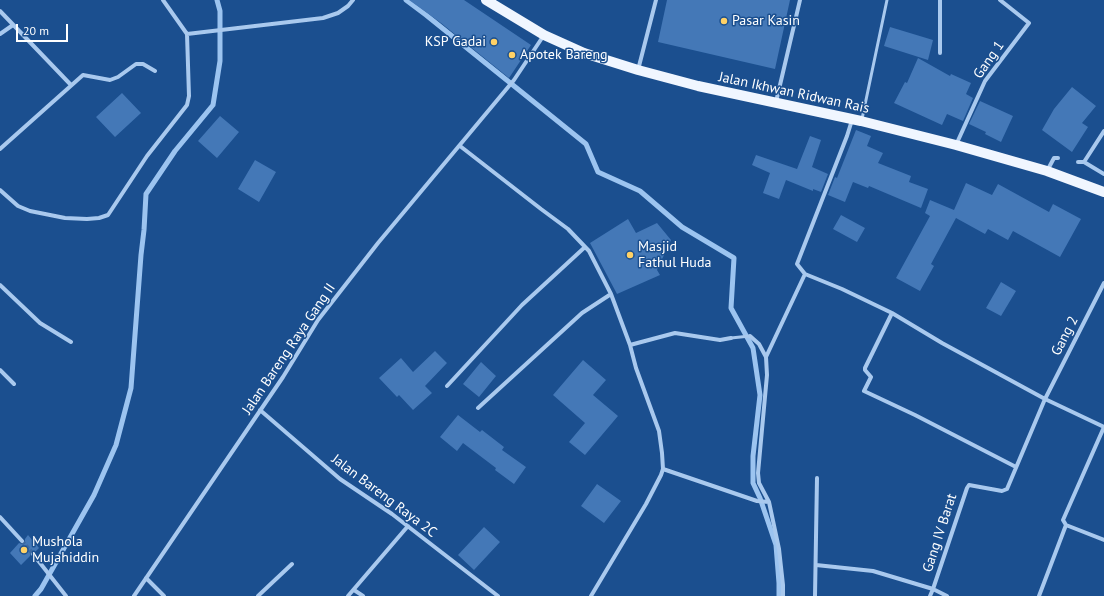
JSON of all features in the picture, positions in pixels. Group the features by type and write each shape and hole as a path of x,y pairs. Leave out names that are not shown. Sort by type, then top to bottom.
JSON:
{"main road":[{"name":"Jalan Ikhwan Ridwan Rais","path":"486,0 544,35 584,53 638,70 698,86 857,120 1047,171 1104,192"}],"street":[{"path":"0,190 18,206 30,211 65,218 86,219 99,218 108,215 147,156 187,105 189,96 187,34 163,0"},
{"path":"187,34 323,18 338,13 348,6 353,0"},
{"path":"638,70 656,0"},
{"path":"776,103 800,0"},
{"path":"940,0 940,53"},
{"name":"Gang 1","path":"956,146 985,81 1029,23 1000,0"},
{"path":"0,11 71,84"},
{"path":"0,34 13,24"},
{"name":"Jalan Bareng Raya Gang II","path":"134,596 283,377 318,320 378,244 508,88 544,35"},
{"path":"0,150 71,84 83,75 110,80 118,77 136,64 143,64 155,71"},
{"path":"857,120 847,136 797,264 805,274 842,289 892,313 942,343 1045,399 1104,427 1063,520 1066,525 1104,540"},
{"path":"1084,162 1104,131"},
{"path":"460,146 541,210 568,229 589,251 611,294 659,431 663,469 661,475 591,596"},
{"path":"1047,171 1054,158 1058,158"},
{"path":"1078,162 1084,162 1104,174"},
{"path":"447,386 522,305 585,247"},
{"path":"766,357 805,274"},
{"name":"Gang 2","path":"1045,399 1104,283"},
{"path":"0,285 40,323 71,342"},
{"path":"478,408 582,313 611,294"},
{"path":"892,313 865,368 871,377 864,392 915,415 1016,467"},
{"path":"630,345 675,334 720,340 731,338"},
{"path":"750,336 759,344 766,357 767,375 758,473 759,483 779,549 783,596"},
{"path":"0,370 14,384"},
{"name":"Gang IV Barat","path":"947,596 933,589 966,488 969,485 972,485 1002,491 1007,489 1045,399"},
{"name":"Jalan Bareng Raya 2C","path":"260,410 340,479 392,514 498,596"},
{"path":"663,469 757,501 766,502"},
{"path":"815,596 817,478"},
{"path":"0,517 22,541"},
{"path":"1039,596 1066,525"},
{"path":"348,596 408,526"},
{"path":"33,554 66,596"},
{"path":"258,596 292,564"},
{"path":"816,565 873,571 933,589 930,596"},
{"path":"146,578 164,596"},
{"path":"354,590 363,596"}],"lane":[{"path":"857,120 887,0"},
{"path":"731,338 750,336"}],"building":[{"path":"409,0 464,0 531,45 509,78 441,23"},
{"name":"Pasar Kasin","path":"667,0 790,0 775,69 658,42"},
{"path":"890,27 933,40 928,60 884,46"},
{"path":"918,58 950,76 951,74 971,83 966,94 973,98 963,121 947,114 942,125 894,103 905,82 907,83"},
{"path":"1072,87 1096,106 1082,123 1088,127 1072,152 1042,130 1054,109"},
{"path":"122,93 141,113 115,137 96,117"},
{"path":"980,101 1013,116 1001,142 985,134 986,132 969,124"},
{"path":"220,116 239,132 217,158 198,141"},
{"path":"856,130 871,136 867,146 883,153 878,163 911,176 909,182 928,189 921,208 869,186 868,188 853,182 845,202 828,195 835,177 837,178"},
{"path":"810,136 821,140 812,167 828,174 821,192 813,189 813,191 786,180 779,199 763,193 770,173 752,165 756,155 797,169"},
{"path":"255,160 276,172 259,202 238,189"},
{"path":"966,183 992,195 998,184 1049,212 1053,204 1081,219 1060,257 1013,231 1008,240 988,229 985,234 956,218 931,264 934,266 920,291 896,278 930,216 925,213 930,200 954,210"},
{"path":"841,215 865,228 857,242 833,229"},
{"name":"Masjid Fathul Huda","path":"628,219 636,233 657,223 671,240 657,270 660,275 617,294 590,243"},
{"path":"1001,282 1016,291 1001,316 986,308"},
{"path":"435,351 447,363 425,386 432,393 413,410 399,395 397,397 379,378 401,358 413,372"},
{"path":"583,360 606,380 593,395 618,416 585,455 569,442 585,423 553,395"},
{"path":"481,362 496,376 479,397 463,384"},
{"path":"458,415 480,432 482,430 504,447 502,450 526,467 514,484 463,443 457,451 440,437"},
{"path":"597,484 621,501 604,523 581,506"},
{"path":"484,527 500,542 474,570 458,555"},
{"name":"Mushola Mujahiddin","path":"28,535 39,548 35,552 31,552 30,556 21,565 10,553 19,543 25,543 25,539"}],"waterway":[{"path":"35,596 41,589 94,495 116,445 131,388 146,194 175,151 213,105 220,61 220,11 217,0"},
{"path":"406,0 586,144 598,172 640,191 682,227 734,258 731,308 753,348 760,395 753,456 753,483 760,498 776,545 779,596"}],"tunnel":[{"path":"22,541 33,554"}],"place":[{"name":"Pasar Kasin","path":"724,21"},
{"name":"KSP Gadai","path":"494,42"},
{"name":"Apotek Bareng","path":"512,55"},
{"name":"Masjid Fathul Huda","path":"630,255"},
{"name":"Mushola Mujahiddin","path":"24,550"}]}
